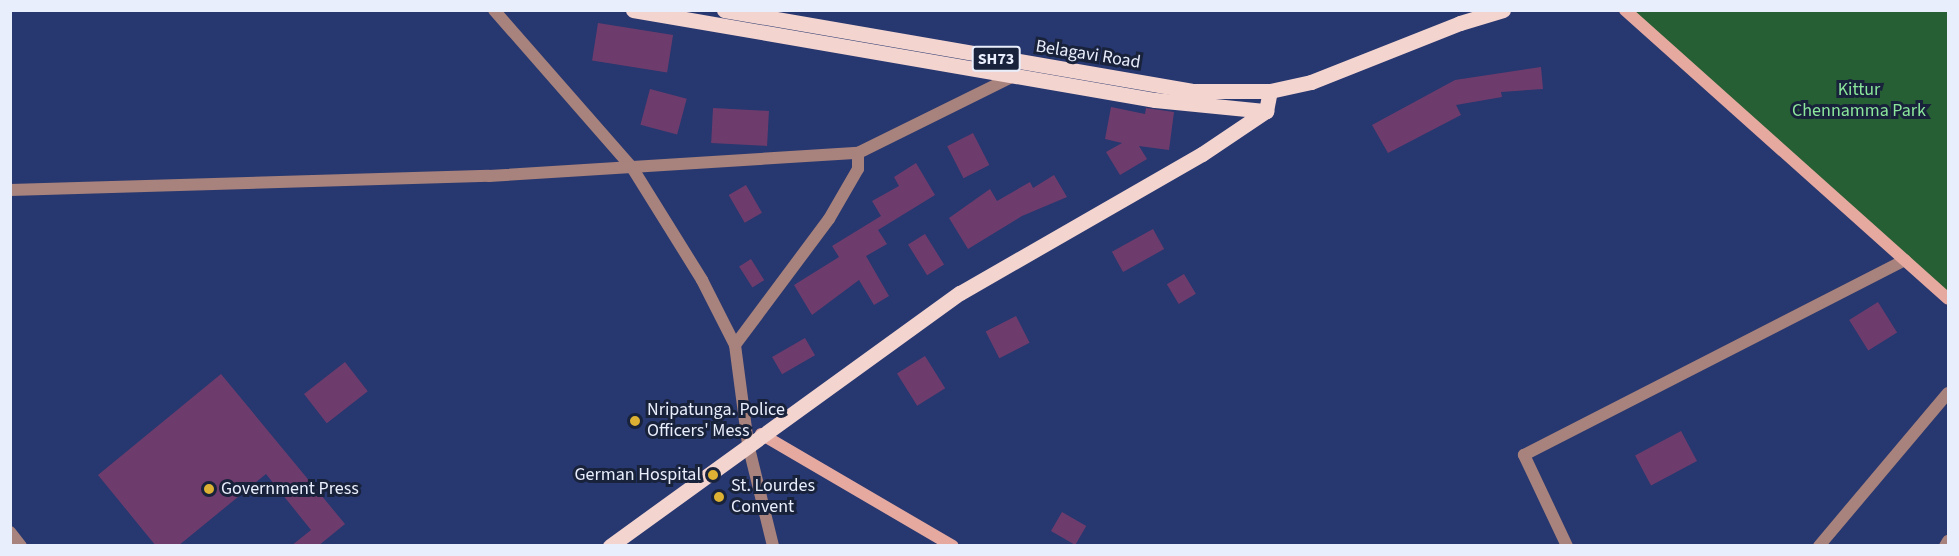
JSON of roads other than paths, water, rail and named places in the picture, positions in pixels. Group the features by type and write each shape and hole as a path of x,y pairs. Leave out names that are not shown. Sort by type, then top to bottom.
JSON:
{"main road":[{"path":"633,10 1155,100 1266,111"},
{"name":"Belagavi Road","path":"724,10 1191,91 1270,91"},
{"name":"SH73","path":"1270,91 1311,82 1460,23 1503,10"},
{"path":"610,546 911,326 1013,261 1202,154 1266,111 1270,91"}],"street":[{"path":"494,10 633,170 702,280 735,345 748,444 773,546"},
{"path":"1625,10 1948,299"},
{"path":"10,190 633,170 858,153 1016,75"},
{"path":"735,345 829,219 858,169 858,153"},
{"path":"1567,546 1524,455 1905,260"},
{"path":"1820,546 1948,393"},
{"path":"761,434 953,546"},
{"path":"10,532 21,546"},
{"path":"1945,546 1948,541"}],"place":[{"name":"Nripatunga. Police Officers' Mess","path":"635,421"},
{"name":"German Hospital","path":"713,475"},
{"name":"Government Press","path":"209,489"},
{"name":"St. Lourdes Convent","path":"719,497"}],"park label":[{"name":"Kittur Chennamma Park","path":"1859,101"}]}
